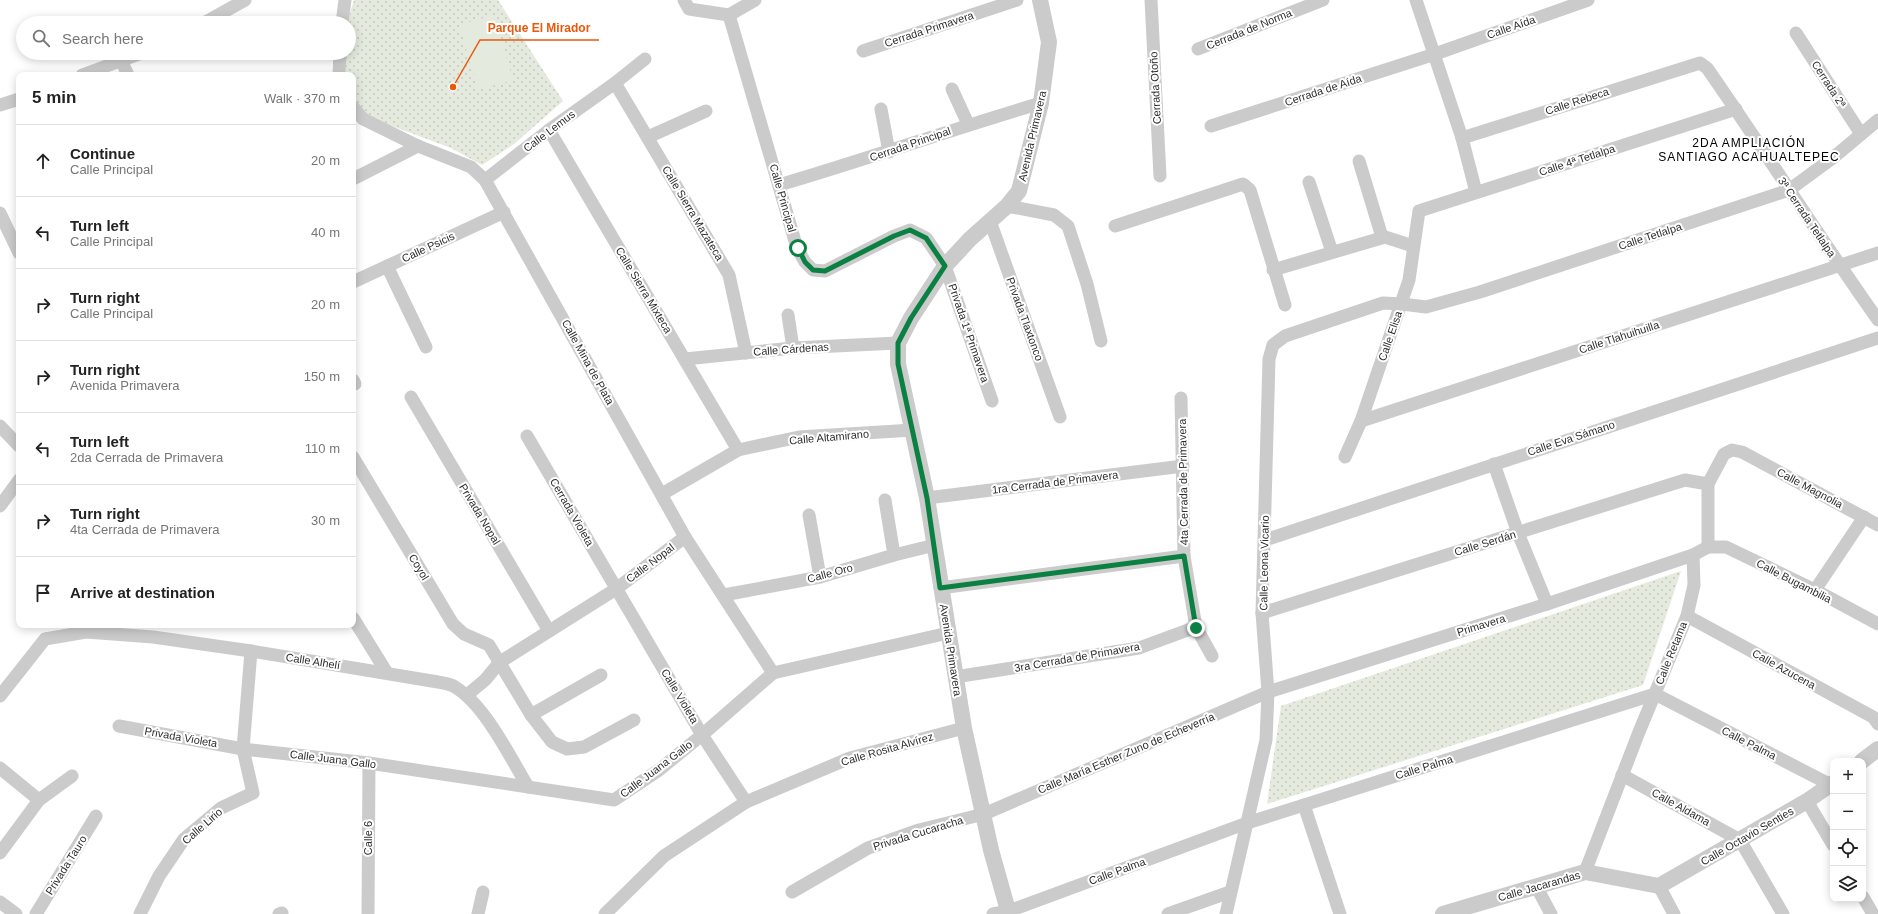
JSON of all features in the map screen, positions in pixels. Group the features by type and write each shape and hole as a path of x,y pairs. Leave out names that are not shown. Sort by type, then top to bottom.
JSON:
{"street":[{"path":"216,16 245,0"},
{"path":"343,16 345,0"},
{"path":"686,4 729,15 755,0"},
{"name":"Cerrada Primavera","path":"863,51 1017,0"},
{"name":"Avenida Primavera","path":"1009,913 991,850 964,728 940,588 927,498 898,364 898,343 911,318 945,266 1007,206 1019,191 1041,103 1049,42 1040,0"},
{"name":"Cerrada Otoño","path":"1151,0 1160,176"},
{"name":"Cerrada de Norma","path":"1198,49 1323,0"},
{"path":"1416,0 1462,138 1476,192"},
{"name":"Calle Aída","path":"1435,54 1588,0"},
{"name":"Calle Principal","path":"729,15 798,248 805,262 813,270 825,271 894,236 910,230 926,238 945,266"},
{"name":"Cerrada 2ª","path":"1796,33 1861,134"},
{"name":"Cerrada de Aída","path":"1211,126 1435,54"},
{"name":"Calle Lemus","path":"485,180 549,130 615,83 645,59"},
{"path":"90,72 120,60 126,72"},
{"path":"339,72 340,60"},
{"name":"3ª Cerrada Tetlalpa","path":"1692,64 1700,63 1707,68 1878,320"},
{"name":"Calle Rebeca","path":"1462,138 1692,64"},
{"name":"Calle Sierra Mazateca","path":"615,83 729,275 746,353"},
{"path":"952,88 968,124"},
{"path":"0,105 16,100"},
{"name":"Cerrada Principal","path":"779,185 889,152 968,124 1041,103"},
{"path":"881,109 889,152"},
{"name":"Calle 4ª Tetlalpa","path":"1419,211 1736,109"},
{"name":"Calle Mina de Plata","path":"356,111 363,119 418,146 471,167 485,180 685,537 724,595 773,673"},
{"path":"648,137 706,111"},
{"name":"Calle Tetlalpa","path":"1402,304 1426,307 1480,292 1789,190 1813,174 1878,120"},
{"name":"Calle Sierra Mixteca","path":"549,130 738,450"},
{"path":"356,177 418,146"},
{"path":"1359,161 1382,237"},
{"path":"1309,182 1332,252"},
{"path":"1115,226 1243,184 1250,190 1273,270 1285,305"},
{"path":"1007,206 1054,215 1068,226 1087,284 1101,341"},
{"name":"Calle Elisa","path":"1344,457 1361,420 1402,304 1409,280 1419,211"},
{"name":"Calle Psicis","path":"356,281 504,212"},
{"path":"0,213 16,248"},
{"name":"Privada Tlaxtonco","path":"990,221 1060,417"},
{"path":"1273,270 1382,237 1413,246"},
{"name":"Calle Tlahuihuilla","path":"1361,420 1878,253"},
{"path":"387,266 426,347"},
{"name":"Privada 1ª Primavera","path":"945,266 992,401"},
{"name":"Calle Leona Vicario","path":"1226,914 1266,740 1268,692 1262,613 1269,359 1273,345 1285,336 1383,303 1402,304"},
{"path":"788,315 793,348"},
{"name":"Calle Eva Sámano","path":"1264,540 1878,338"},
{"name":"Calle Cárdenas","path":"685,359 793,348 898,343"},
{"name":"Privada Nopal","path":"411,397 549,631"},
{"name":"4ta Cerrada de Primavera","path":"1181,398 1184,556 1196,628 1212,656"},
{"path":"0,426 16,443"},
{"name":"Calle Altamirano","path":"662,494 738,450 799,437 912,430"},
{"name":"Cerrada Violeta","path":"527,436 616,589"},
{"name":"Calle Magnolia","path":"1708,484 1724,454 1732,450 1742,452 1878,524"},
{"name":"Coyol","path":"356,462 453,624 464,634 489,645 500,662"},
{"path":"1494,464 1518,533 1547,604"},
{"name":"1ra Cerrada de Primavera","path":"927,498 1183,466"},
{"name":"Calle Serdán","path":"1262,613 1685,480 1708,484"},
{"path":"0,506 16,484"},
{"path":"1693,555 1708,547 1708,484"},
{"path":"885,500 894,555"},
{"path":"809,515 820,577"},
{"path":"1814,590 1864,517"},
{"name":"Calle Nopal","path":"616,589 685,537"},
{"name":"Calle Oro","path":"724,595 820,577 894,555 935,545"},
{"name":"Calle Bugambilia","path":"1708,547 1726,547 1814,590 1878,624"},
{"name":"Primavera","path":"1268,692 1547,604 1693,555"},
{"name":"Calle Retama","path":"1585,872 1622,775 1687,616 1694,585 1693,555"},
{"path":"940,588 1184,556"},
{"path":"467,695 485,680 500,662 616,589"},
{"name":"Calle Violeta","path":"616,589 702,735 746,802"},
{"name":"Calle Azucena","path":"1687,616 1873,717 1878,724"},
{"path":"356,623 387,673"},
{"name":"3ra Cerrada de Primavera","path":"955,678 1139,648 1196,628"},
{"name":"Calle Alhelí","path":"0,696 46,639 86,632 153,637 387,673 454,686 467,695 479,708 528,786"},
{"name":"Calle Juana Gallo","path":"243,749 369,763 614,800 659,770 702,735 773,673 948,634"},
{"name":"Calle Lirio","path":"140,914 159,876 184,839 221,808 253,793 243,749 251,651"},
{"path":"500,662 531,715 552,742 567,749 584,747 634,720"},
{"path":"531,715 601,675"},
{"name":"Calle María Esther Zuno de Echeverría","path":"984,814 1268,692"},
{"name":"Calle Palma","path":"993,914 1009,913 1247,823 1655,694 1830,783"},
{"name":"Privada Violeta","path":"119,726 243,749"},
{"name":"Calle Rosita Alvírez","path":"605,914 664,856 746,802 850,758 964,728"},
{"path":"1866,758 1878,748"},
{"name":"Calle 6","path":"368,914 369,763"},
{"path":"0,768 39,800"},
{"name":"Calle Aldama","path":"1622,775 1740,840"},
{"path":"0,853 39,800 72,776"},
{"name":"Calle Octavio Senties","path":"1659,886 1808,801 1830,785"},
{"path":"1808,801 1830,840"},
{"path":"1304,805 1340,914"},
{"name":"Privada Cucaracha","path":"792,892 868,848 919,830 984,814"},
{"name":"Privada Tauro","path":"36,914 96,816"},
{"path":"1740,840 1783,914"},
{"name":"Calle Jacarandas","path":"1443,914 1585,872 1659,886"},
{"path":"1536,886 1551,914"},
{"path":"1659,886 1674,914"},
{"path":"478,914 483,892"},
{"path":"1168,914 1230,892"},
{"path":"0,902 16,914"},
{"path":"1866,902 1873,914"}],"shaded area":[{"path":"354,0 498,0 563,101 514,144 482,165 451,148 368,117 356,102 356,72 346,72 346,60 356,60 356,16 349,16"},
{"path":"494,15 513,80 478,90 459,25"},
{"path":"1681,571 1643,685 1267,804 1281,706"}],"place":[{"name":"Parque El Mirador","path":"453,87"}],"district":[{"name":"2DA AMPLIACIÓN SANTIAGO ACAHUALTEPEC","path":"1749,150"}],"route":[{"path":"798,248 805,262 813,270 825,271 894,236 910,230 926,238 945,266 911,318 898,343 898,364 927,498 940,588 1184,556 1196,628"}]}
